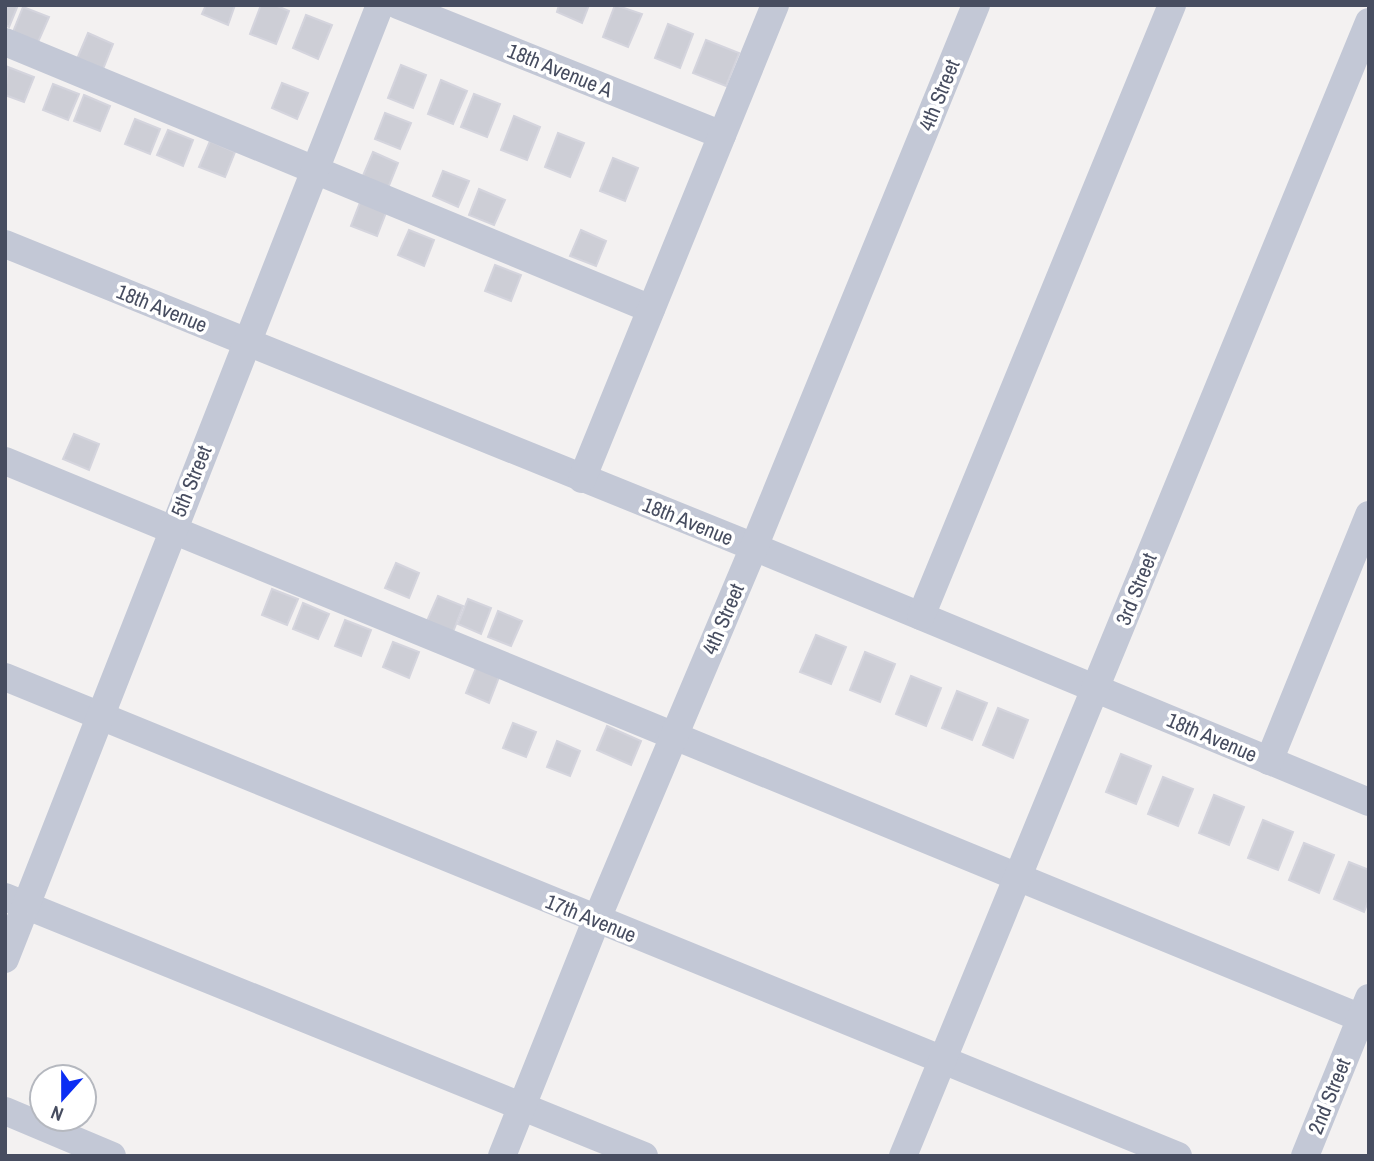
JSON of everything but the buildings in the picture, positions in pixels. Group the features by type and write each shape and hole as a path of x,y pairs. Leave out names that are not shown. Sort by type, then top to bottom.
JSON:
{"street":[{"name":"5th Street","path":"5,959 16,901 101,716 172,528 380,5"},
{"name":"18th Avenue A","path":"398,5 722,135"},
{"path":"582,479 775,5"},
{"name":"4th Street","path":"502,1156 596,921 754,547 976,5"},
{"path":"921,616 1172,5"},
{"name":"3rd Street","path":"903,1156 1369,22"},
{"path":"5,43 317,169 651,309"},
{"name":"18th Avenue","path":"5,244 754,547 1369,802"},
{"path":"5,461 1017,876 1365,1008"},
{"path":"1269,761 1369,515"},
{"name":"17th Avenue","path":"5,677 596,921 1178,1156"},
{"path":"16,901 644,1156"},
{"name":"2nd Street","path":"1305,1156 1365,1008"},
{"path":"5,1111 112,1156"}]}
